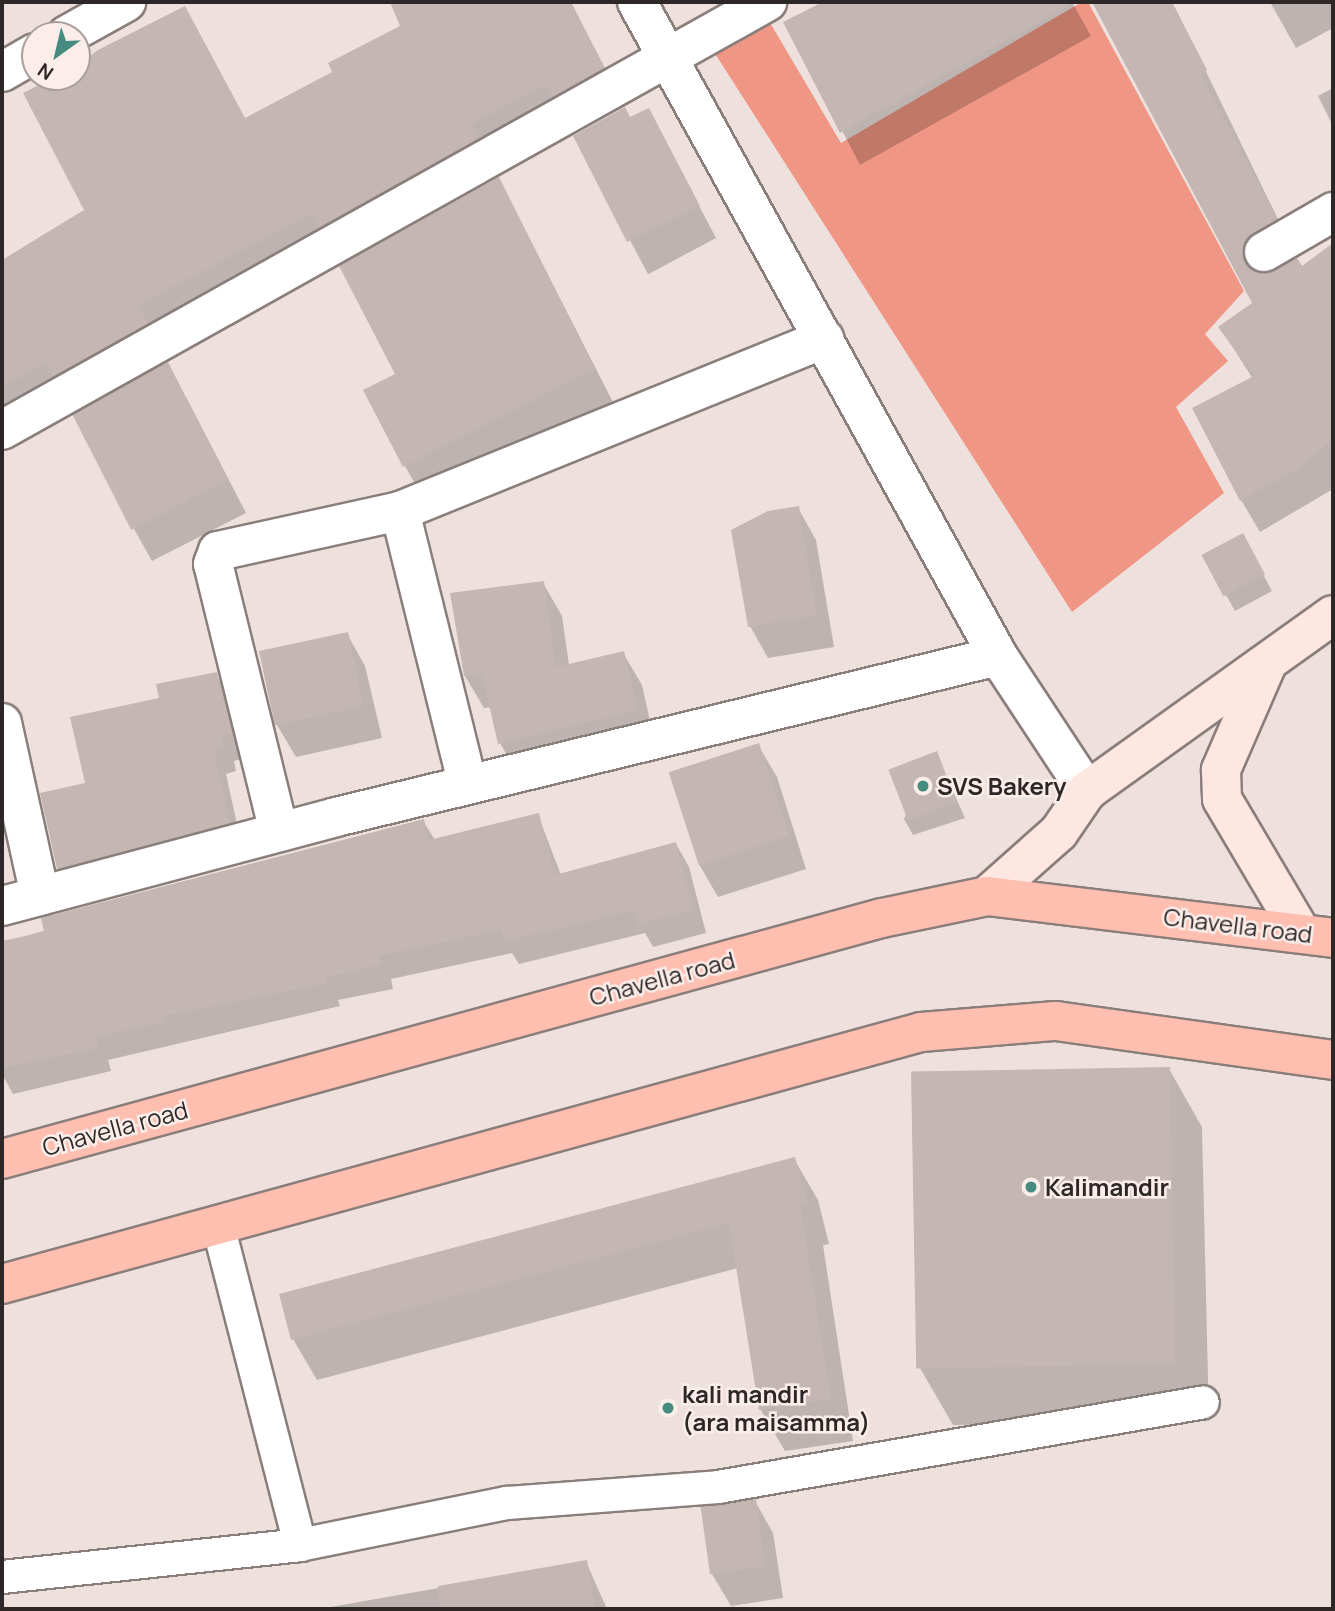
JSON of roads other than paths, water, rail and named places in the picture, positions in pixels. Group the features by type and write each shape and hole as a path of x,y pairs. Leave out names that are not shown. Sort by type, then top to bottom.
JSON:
{"highway":[{"name":"Chavella road","path":"2,1159 881,918 987,896 1317,934"},
{"path":"2,1284 921,1032 1056,1021 1333,1060"}],"main road":[{"path":"987,896 1059,832 1087,791 1333,615"},
{"path":"1267,664 1221,770 1222,799 1317,934"}],"street":[{"path":"91,21 125,2"},
{"path":"637,2 998,656 1087,791"},
{"path":"2,430 767,2"},
{"path":"2,72 21,61"},
{"path":"1264,251 1333,212"},
{"path":"279,832 214,556 400,511 824,339"},
{"path":"400,511 468,785"},
{"path":"2,906 279,832 998,656"},
{"path":"2,723 40,896"}],"lane":[{"path":"218,1225 300,1545"},
{"path":"2,1577 300,1545 507,1503 718,1487 1203,1402"}],"place":[{"name":"SVS Bakery","path":"923,786"},
{"name":"Kalimandir","path":"1031,1187"},
{"name":"kali mandir (ara maisamma)","path":"668,1408"}]}
